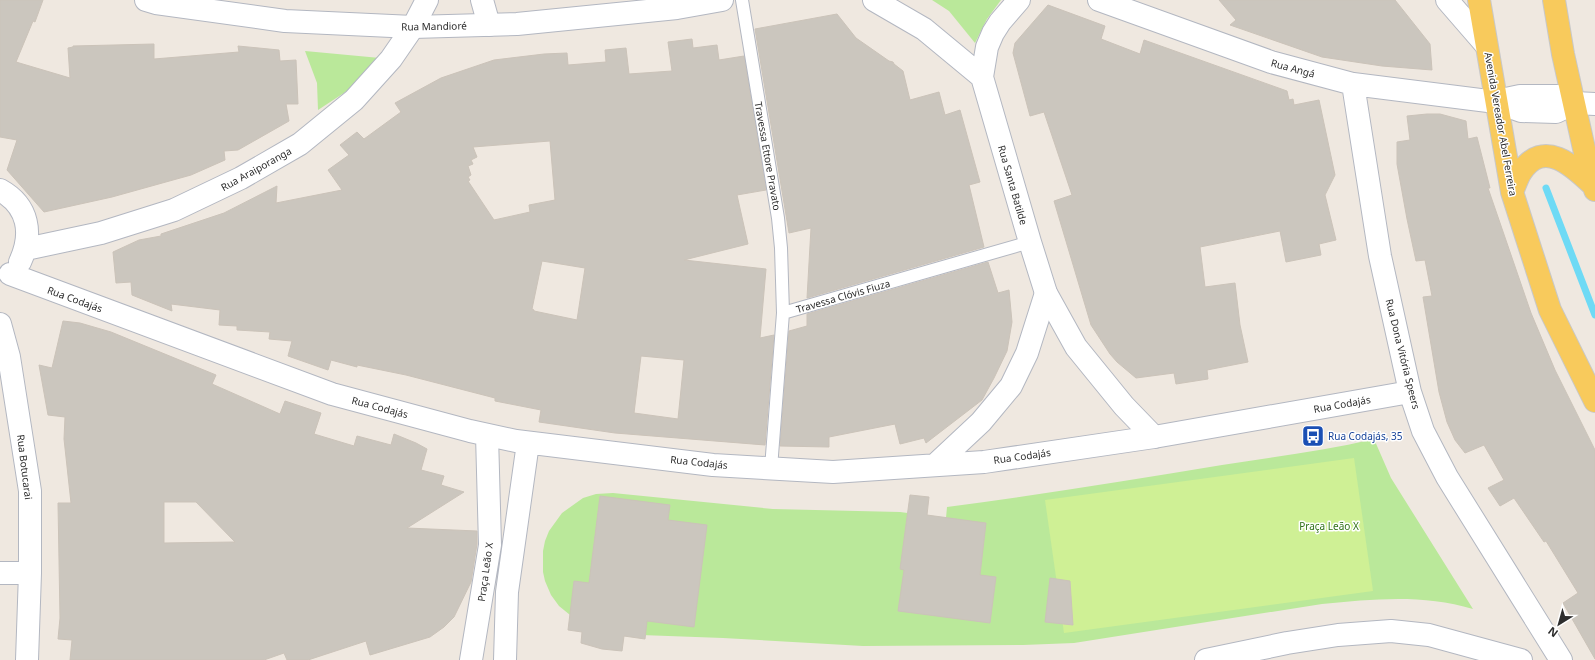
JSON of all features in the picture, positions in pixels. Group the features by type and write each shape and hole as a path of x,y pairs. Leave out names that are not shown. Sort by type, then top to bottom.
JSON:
{"main road":[{"name":"Avenida Vereador Abel Ferreira","path":"1479,0 1512,192 1550,310 1595,401"},
{"path":"1553,2 1563,54 1585,104 1589,171 1594,188"},
{"path":"1512,192 1521,172 1530,163 1538,158 1549,155 1563,160 1576,168 1594,188"}],"street":[{"name":"Rua Mandioré","path":"146,0 156,3 285,21 413,27 517,24 655,10 722,0"},
{"name":"Rua Araiporanga","path":"26,250 101,232 174,210 240,178 300,144 354,100 391,59 413,27 427,0"},
{"path":"482,0 489,25"},
{"path":"874,0 924,29 982,77 988,47 993,33 1004,17 1019,0"},
{"name":"Rua Angá","path":"1099,0 1175,29 1270,62 1353,84 1496,102 1520,96 1558,96 1585,104"},
{"path":"1447,0 1486,45"},
{"name":"Rua Santa Batilde","path":"982,77 1046,293 1076,347 1124,406 1154,437"},
{"name":"Rua Dona Vitória Speers","path":"1353,84 1380,256 1410,392 1423,431 1446,477 1561,660"},
{"path":"0,190 8,194 19,206 26,219 28,234 26,250 20,263 5,278"},
{"name":"Rua Codajás","path":"5,278 332,394 487,435 528,443 713,465 833,472 984,462 1154,437 1410,392"},
{"path":"935,465 981,422 1011,386 1027,353 1046,293"},
{"name":"Rua Botucarai","path":"0,324 9,356 30,491 30,573 26,660"},
{"name":"Praça Leão X","path":"471,660 490,545 487,435"},
{"path":"505,660 507,592 528,443"},
{"path":"0,573 30,573"},
{"path":"1206,660 1287,643 1338,635 1391,631 1429,635 1521,660"}],"lane":[{"name":"Travessa Ettore Pravato","path":"742,0 778,218 781,248 783,313"},
{"name":"Travessa Clóvis Fiuza","path":"771,468 783,313 1030,242"}],"green space":[{"path":"932,0 1001,0 987,19 975,43 949,11"},
{"path":"305,51 380,58 353,87 318,110 317,83"},
{"name":"Praça Leão X","path":"1374,439 1391,478 1473,609 1435,601 1379,599 1322,604 1074,643 1023,645 863,646 641,635 575,619 559,606 551,595 543,572 543,551 549,531 562,513 583,498 596,494 613,493 773,509 900,512 946,518 947,507 1298,454"},
{"path":"1354,458 1373,591 1064,633 1045,500"}],"building":[{"path":"0,0 43,0 35,22 33,21 16,62 70,78 68,48 73,46 154,44 154,59 239,52 238,46 279,50 280,61 296,60 298,104 286,104 289,121 238,150 224,151 225,160 191,175 112,197 44,212 7,170 17,140 0,137"},
{"path":"1219,0 1395,0 1430,44 1432,70 1382,66 1322,57 1230,25 1236,20"},
{"path":"1048,5 1105,26 1101,39 1140,54 1144,40 1287,91 1289,100 1293,99 1294,105 1319,100 1335,175 1325,195 1336,240 1319,244 1321,255 1286,262 1280,231 1200,247 1205,287 1235,283 1240,325 1248,362 1207,370 1208,379 1176,384 1174,373 1136,378 1110,354 1091,325 1054,201 1072,195 1044,112 1030,116 1013,53 1015,43"},
{"path":"837,14 856,38 889,61 893,62 903,71 910,100 939,92 945,115 960,110 980,182 969,185 984,247 807,298 811,228 789,233 755,29"},
{"path":"692,39 693,48 717,45 719,60 744,56 766,190 737,195 748,244 684,260 766,269 760,338 774,335 765,445 615,433 539,422 541,410 495,401 495,398 406,375 357,365 357,367 331,360 328,370 288,356 292,341 269,339 270,332 237,330 237,326 219,325 220,310 171,304 172,311 132,295 131,282 116,283 113,252 139,240 161,236 161,234 224,213 277,186 276,203 342,190 328,170 349,155 340,145 357,132 364,139 401,112 395,103 441,78 494,60 544,54 567,53 568,65 606,62 605,50 626,48 629,74 672,71 668,42","holes":["550,141 555,200 529,205 530,212 494,220 468,181 470,180 468,177 471,175 468,166 473,164 471,160 477,157 473,147","542,261 585,268 577,320 534,311 532,309","641,356 684,360 678,419 634,413"]},
{"path":"1440,114 1466,121 1468,139 1477,137 1490,188 1488,188 1531,313 1555,370 1595,450 1595,659 1563,603 1578,593 1546,541 1544,542 1514,498 1500,506 1488,488 1504,480 1484,445 1465,453 1455,440 1447,422 1439,392 1423,297 1432,296 1425,260 1416,261 1397,164 1397,142 1410,140 1407,116"},
{"path":"988,262 998,293 1009,290 1012,322 1007,351 982,400 926,443 924,438 900,444 895,424 829,437 829,447 780,446 789,331 807,326 807,314"},
{"path":"63,321 80,323 111,332 216,375 212,384 280,414 285,401 321,413 314,434 354,446 357,436 391,445 394,434 427,449 421,470 444,476 441,485 464,492 407,528 477,531 477,544 471,582 454,617 444,627 430,637 370,655 366,641 308,660 287,660 284,653 264,660 70,660 72,640 58,639 60,618 58,503 71,503 64,439 65,417 48,415 39,365 52,368","holes":["164,502 196,502 235,542 164,543"]},
{"path":"910,495 929,497 927,515 986,523 980,575 996,577 990,623 898,611 904,570 900,569"},
{"path":"600,496 670,505 668,520 707,525 694,627 647,621 645,639 624,636 622,651 602,649 581,643 582,632 568,630 574,581 589,583"},
{"path":"1050,578 1070,581 1073,625 1045,622"}],"waterway":[{"path":"1546,188 1595,315"}],"place":[{"name":"Rua Codajás, 35","path":"1313,436"}]}
